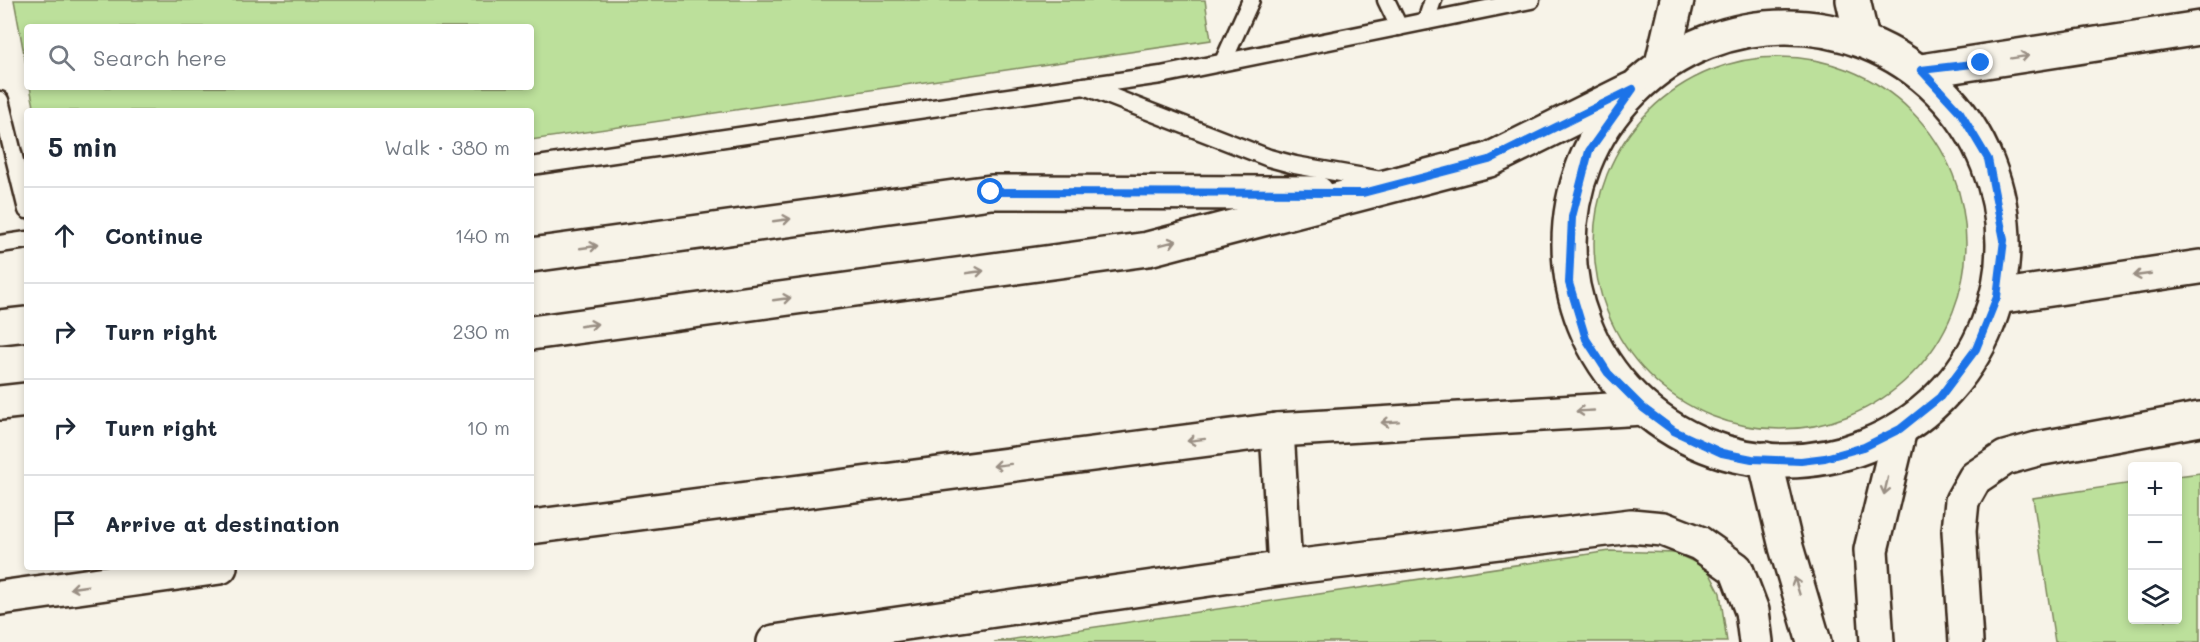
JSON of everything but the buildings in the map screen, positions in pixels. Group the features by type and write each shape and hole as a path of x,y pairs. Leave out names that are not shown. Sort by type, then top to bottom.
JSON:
{"main road":[{"path":"1662,64 1677,0"},
{"path":"1853,0 1862,39"},
{"path":"1776,25 1839,31 1886,49 1921,70 1960,112 1988,159 2004,240 1997,297 1976,349 1940,397 1900,429 1864,447 1825,458 1801,461 1752,459 1722,453 1674,431 1643,408 1608,373 1586,339 1569,283 1572,217 1589,151 1633,89 1662,64 1687,49 1739,30 1776,25"},
{"path":"1921,70 1981,63 2198,25"},
{"path":"534,333 1148,249 1489,160 1633,89"},
{"path":"534,255 991,192 1363,193"},
{"path":"1997,297 2200,267"},
{"path":"0,327 24,324"},
{"path":"0,403 24,400"},
{"path":"534,526 1276,430 1474,416 1643,408"},
{"path":"1966,642 1959,531 1962,501 1975,478 2005,458 2037,449 2200,419"},
{"path":"1877,642 1871,550 1900,429"},
{"path":"1276,430 1285,568"},
{"path":"1765,459 1786,547 1814,642"},
{"path":"774,642 1285,568 1631,526 1663,529 1699,543 1736,569 1752,611 1756,642"},
{"path":"0,598 199,570"}],"lane":[{"path":"1223,62 1251,0"},
{"path":"1386,0 1399,27"},
{"path":"1426,21 1433,0"},
{"path":"534,166 1161,75 1531,0"},
{"path":"1083,86 1269,158 1295,165 1401,183"},
{"path":"0,100 24,198"},
{"path":"0,244 24,240"}],"green space":[{"path":"14,0 1205,0 1211,40 534,140 534,108 34,108 31,90 534,90 534,24 24,24 24,54"},
{"path":"1762,57 1798,57 1834,65 1868,79 1884,88 1912,111 1935,139 1952,172 1963,207 1966,243 1963,279 1952,314 1935,347 1912,375 1884,398 1851,415 1798,429 1762,429 1726,421 1692,407 1662,387 1636,361 1616,331 1602,297 1594,261 1594,225 1602,189 1616,155 1636,125 1662,99 1692,79 1726,65"},
{"path":"2200,473 2200,642 2055,642 2033,498 2128,484 2128,624 2182,624 2182,475"},
{"path":"1610,551 1675,553 1707,568 1720,593 1727,642 994,642"}],"route":[{"path":"991,192 1363,193 1489,160 1633,89 1589,151 1572,217 1569,283 1586,339 1608,373 1643,408 1674,431 1722,453 1752,459 1801,461 1825,458 1864,447 1900,429 1940,397 1976,349 1997,297 2004,240 1988,159 1960,112 1921,70 1981,63"}]}
